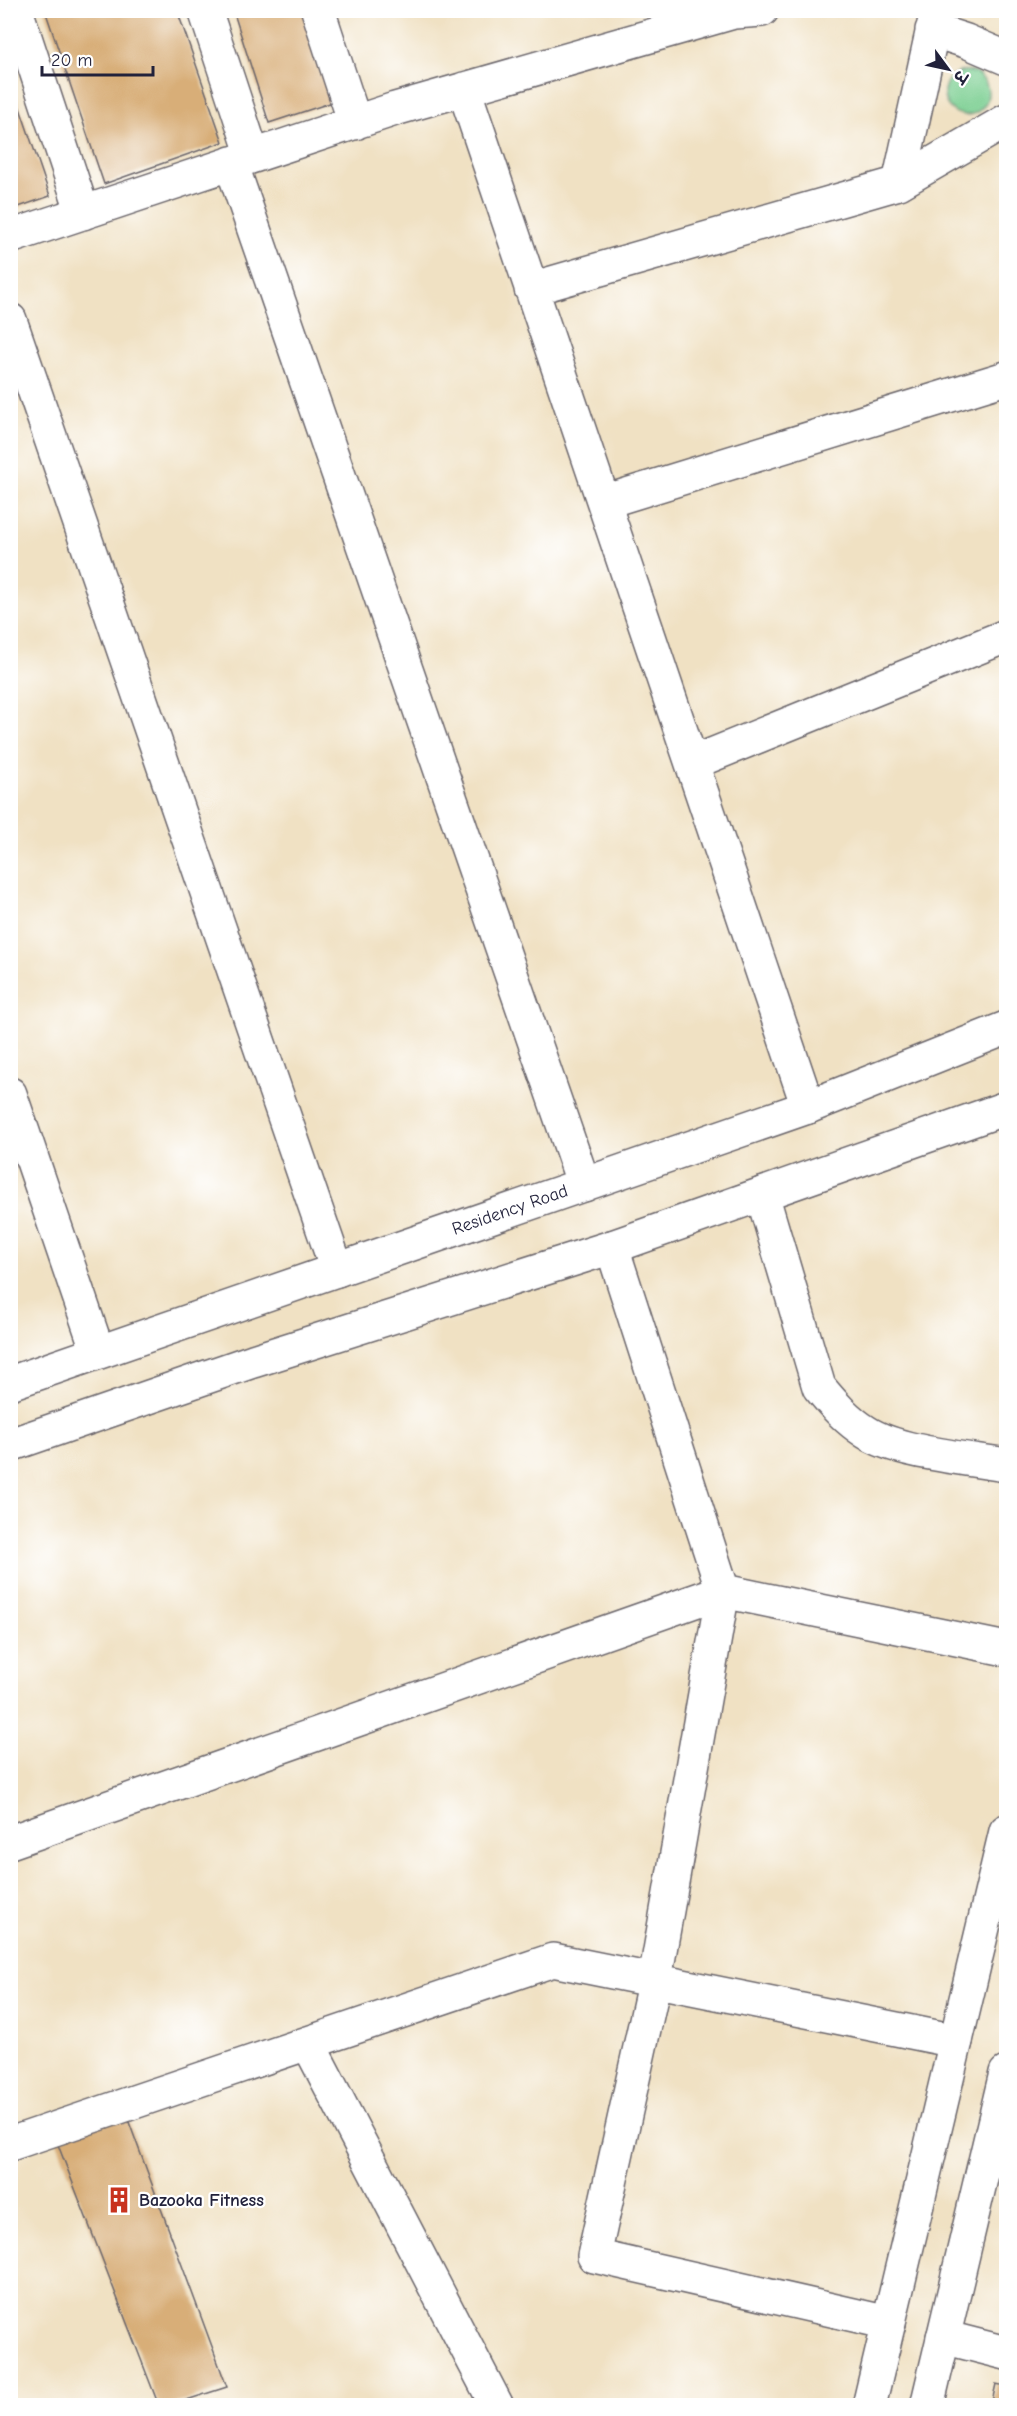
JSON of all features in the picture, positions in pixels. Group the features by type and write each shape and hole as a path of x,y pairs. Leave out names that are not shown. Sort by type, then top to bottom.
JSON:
{"street":[{"path":"16,10 83,213"},
{"path":"205,10 242,160 584,1185"},
{"path":"318,10 355,123"},
{"path":"10,237 464,89 734,12 762,10"},
{"path":"899,183 935,20 966,41 1006,58"},
{"path":"464,89 808,1107"},
{"path":"531,289 899,183 1006,121"},
{"path":"10,320 338,1270"},
{"path":"604,502 1006,378"},
{"path":"692,763 1006,636"},
{"name":"Residency Road","path":"10,1383 808,1107 1006,1028"},
{"path":"10,1094 98,1352"},
{"path":"10,1445 253,1361 612,1246 1006,1108"},
{"path":"762,1194 819,1387 839,1411 867,1433 897,1446 1006,1465"},
{"path":"612,1246 723,1591 655,1979 594,2256 889,2324"},
{"path":"10,1842 723,1591 1006,1649"},
{"path":"869,2406 1006,1831"},
{"path":"10,2144 553,1959 956,2041"},
{"path":"308,2043 497,2406"},
{"path":"927,2406 1006,2073"},
{"path":"943,2337 1006,2353"}],"green space":[{"path":"966,71 982,77 988,93 982,109 966,115 950,109 944,93 950,77"}],"building":[{"path":"45,10 177,10 223,142 104,184"},
{"path":"233,10 307,10 336,101 269,123"},
{"path":"10,79 50,196 10,210"},
{"name":"Bazooka Fitness","path":"126,2114 227,2387 168,2406 159,2406 55,2137"},
{"path":"996,2384 1006,2386 1006,2406 991,2406"}],"place":[{"name":"Bazooka Fitness","path":"119,2200"}]}
